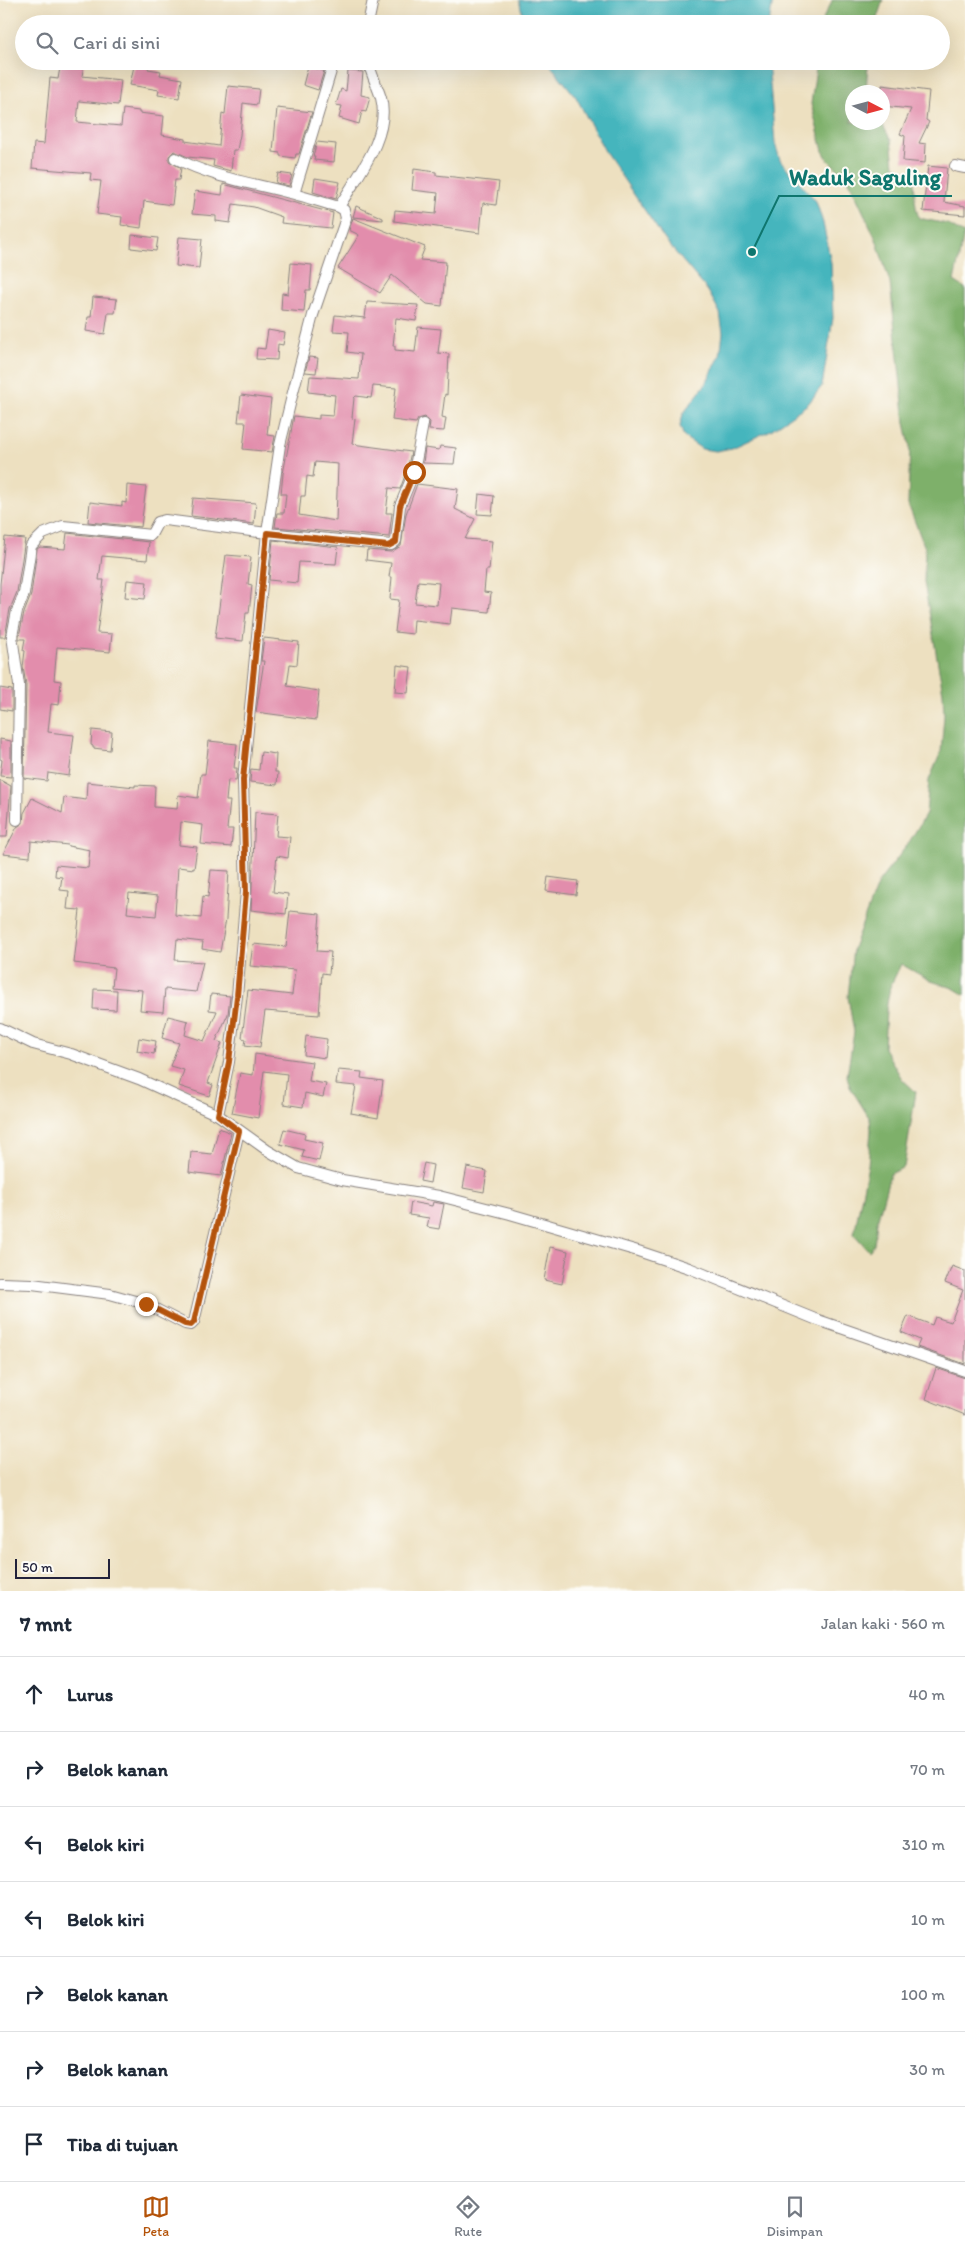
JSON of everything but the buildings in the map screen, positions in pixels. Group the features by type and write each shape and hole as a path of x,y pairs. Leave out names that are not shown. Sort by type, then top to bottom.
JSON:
{"street":[{"path":"370,15 373,0"},
{"path":"294,194 331,70"},
{"path":"339,207 378,141 382,126 381,98 371,70"},
{"path":"175,158 207,173 339,207 344,212 346,220 312,315 280,445 267,533 243,780 246,892 229,1062 218,1115"},
{"path":"17,820 19,685 12,636 24,594 32,546 37,539 43,534 63,526 151,535 158,522 165,520 388,546 396,542 400,504 414,472 423,424"},
{"path":"0,1028 33,1044 71,1054 139,1079 218,1115 278,1157 304,1169 342,1180 439,1196 510,1214 638,1251 689,1268 824,1322 965,1371"},
{"path":"0,1283 32,1284 110,1294 146,1304 185,1324 191,1325 194,1322 239,1131"}],"green space":[{"path":"832,0 883,0 878,15 825,15"},
{"path":"816,70 867,70 866,85 845,85 845,130 885,130 891,140 894,165 913,175 919,218 947,224 964,234 954,281 965,288 965,995 953,988 931,981 901,964 890,987 886,1010 884,1048 902,1079 916,1092 904,1167 890,1174 877,1222 874,1245 869,1251 854,1234 868,1165 871,1130 870,1119 850,1087 847,1076 854,1032 848,997 853,948 878,883 908,844 926,814 929,780 941,752 944,716 943,693 924,582 925,548 908,504 910,446 905,423 890,283 876,239 848,179 829,161 823,151 811,104"}],"water":[{"path":"519,0 773,0 770,15 523,15"},
{"path":"554,70 769,70 775,143 780,160 816,201 823,223 831,263 833,318 822,386 808,404 771,430 732,448 716,451 702,449 684,437 680,426 683,414 705,385 720,356 723,333 720,313 708,291 665,240 607,155 576,97"}],"place":[{"name":"Waduk Saguling","path":"752,252"}],"route":[{"path":"146,1304 187,1325 191,1325 194,1322 239,1131 218,1115 234,1028 246,892 243,780 267,533 388,546 393,544 396,542 400,504 409,488 414,472"}]}
